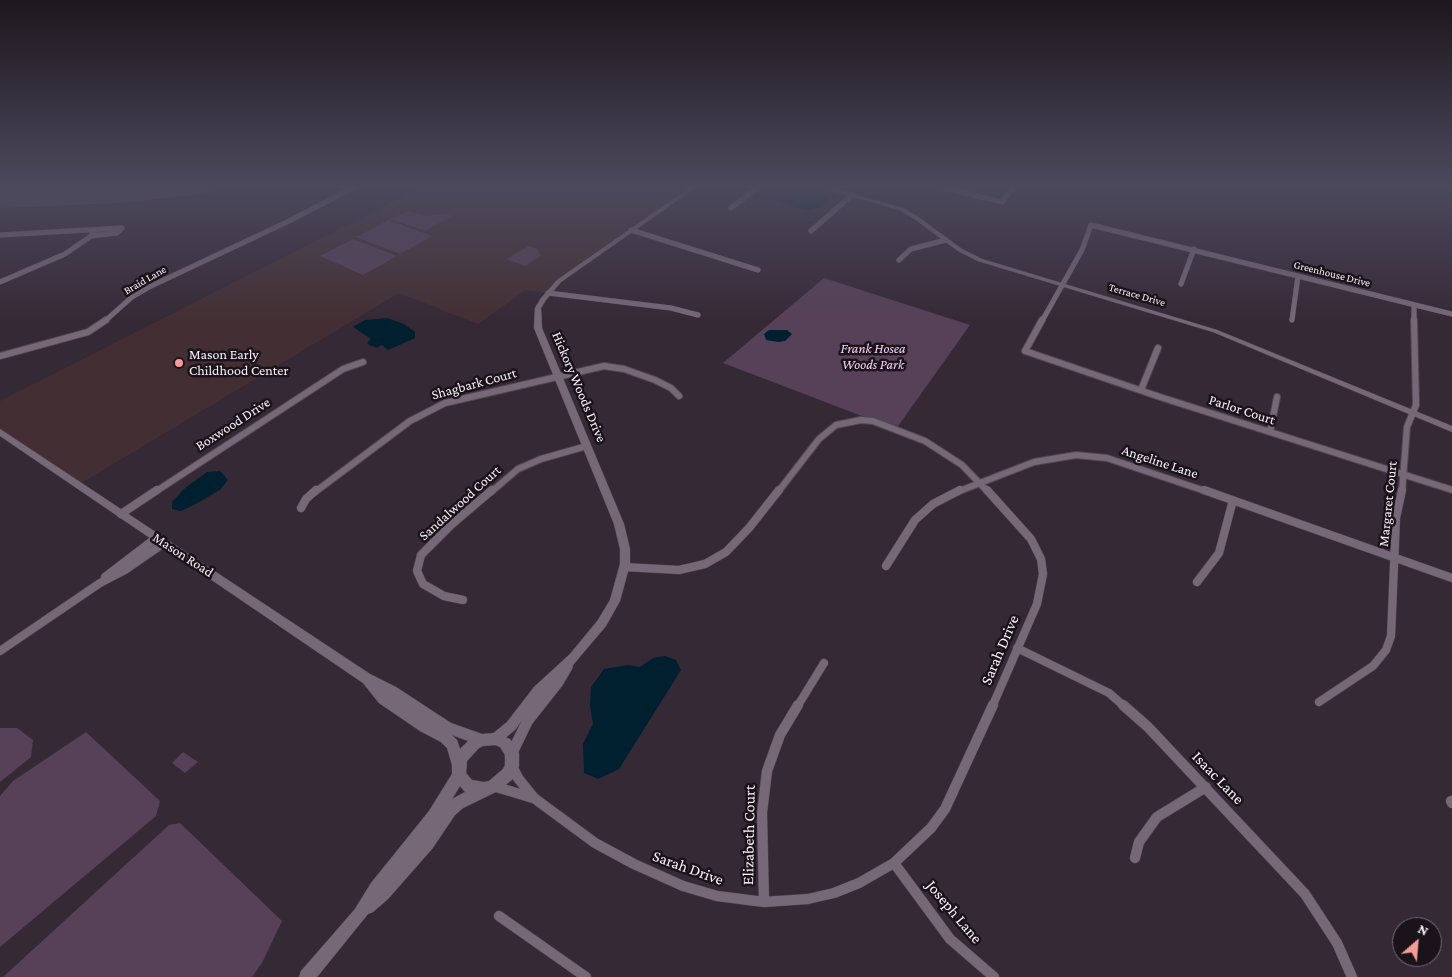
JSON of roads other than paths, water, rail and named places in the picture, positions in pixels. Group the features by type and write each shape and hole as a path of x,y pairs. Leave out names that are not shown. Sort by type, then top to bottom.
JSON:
{"main road":[{"name":"Mason Road","path":"0,432 366,678 392,691 448,727 489,739"},
{"name":"Mason Road","path":"366,678 383,699 425,727 446,738 452,744 459,770"},
{"path":"307,977 360,914 376,888 434,816 459,770 467,749 489,739 505,743 512,759 508,774 488,788 458,803 427,844 383,894 360,914"},
{"path":"459,770 468,786 488,788"}],"street":[{"path":"0,236 60,232"},
{"path":"92,236 94,232"},
{"path":"0,282 65,254 92,236 118,232"},
{"name":"Braid Lane","path":"0,356 88,332 102,324 132,297 149,287 265,232"},
{"name":"Hickory Woods Drive","path":"512,759 528,720 558,683 574,657 610,612 621,585 624,567 622,534 538,328 538,308 548,293 567,274 629,232"},
{"path":"636,232 758,270"},
{"name":"Terrace Drive","path":"935,232 980,260 1215,331 1452,429"},
{"name":"Greenhouse Drive","path":"1060,285 1082,250 1089,232"},
{"name":"Greenhouse Drive","path":"1119,232 1452,314"},
{"path":"899,260 911,249 946,240"},
{"path":"1181,284 1194,249"},
{"path":"1292,320 1298,276"},
{"name":"Parlor Court","path":"1060,285 1025,351 1452,490"},
{"path":"548,293 671,308 698,315"},
{"name":"Margaret Court","path":"1319,702 1373,666 1386,650 1391,636 1397,510 1404,475 1407,427 1416,396 1414,378 1414,305"},
{"path":"1141,390 1158,348"},
{"name":"Boxwood Drive","path":"121,514 343,369 363,362"},
{"name":"Shagbark Court","path":"302,508 306,499 320,487 424,412 462,398 594,367 619,368 659,382 671,388 679,396"},
{"path":"1270,432 1277,397"},
{"name":"Sarah Drive","path":"512,759 518,778 534,798 595,842 682,886 717,896 764,902 808,899 834,893 859,883 894,863 931,828 945,809 962,775 1041,589 1042,564 1037,548 1024,530 980,482 949,455 925,441 873,421 845,422 828,430 749,528 726,552 704,564 679,570 624,567"},
{"name":"Sandalwood Court","path":"463,600 444,596 423,584 417,571 421,555 451,525 518,469 541,459 587,446"},
{"name":"Angeline Lane","path":"886,566 907,532 925,510 951,494 1049,458 1088,456 1132,465 1452,578"},
{"path":"1197,582 1219,553 1233,500"},
{"path":"0,651 100,583 125,570 160,541"},
{"name":"Isaac Lane","path":"1017,648 1109,693 1148,727 1206,786 1305,894 1337,943 1352,977"},
{"name":"Hickory Woods Drive","path":"489,739 511,726 538,690 574,657"},
{"name":"Elizabeth Court","path":"764,902 762,813 767,771 780,735 824,663"},
{"path":"1135,858 1139,842 1147,828 1157,817 1206,786"},
{"name":"Sarah Drive","path":"488,788 534,798"},
{"name":"Joseph Lane","path":"894,863 950,939 994,977"},
{"path":"499,916 586,977"}],"water":[{"path":"387,318 404,324 415,332 415,338 388,350 382,345 377,348 369,345 367,343 371,339 353,327 365,320"},
{"path":"769,330 787,330 792,334 785,341 766,340 764,334"},
{"path":"220,471 228,480 220,490 181,511 172,509 172,502 185,488 207,472"},
{"path":"665,656 676,660 681,670 619,769 598,779 584,773 583,744 593,724 590,706 591,687 604,669 628,665 640,667 653,658"}],"place":[{"name":"Mason Early Childhood Center","path":"179,363"}],"park label":[{"name":"Frank Hosea Woods Park","path":"873,358"}]}
